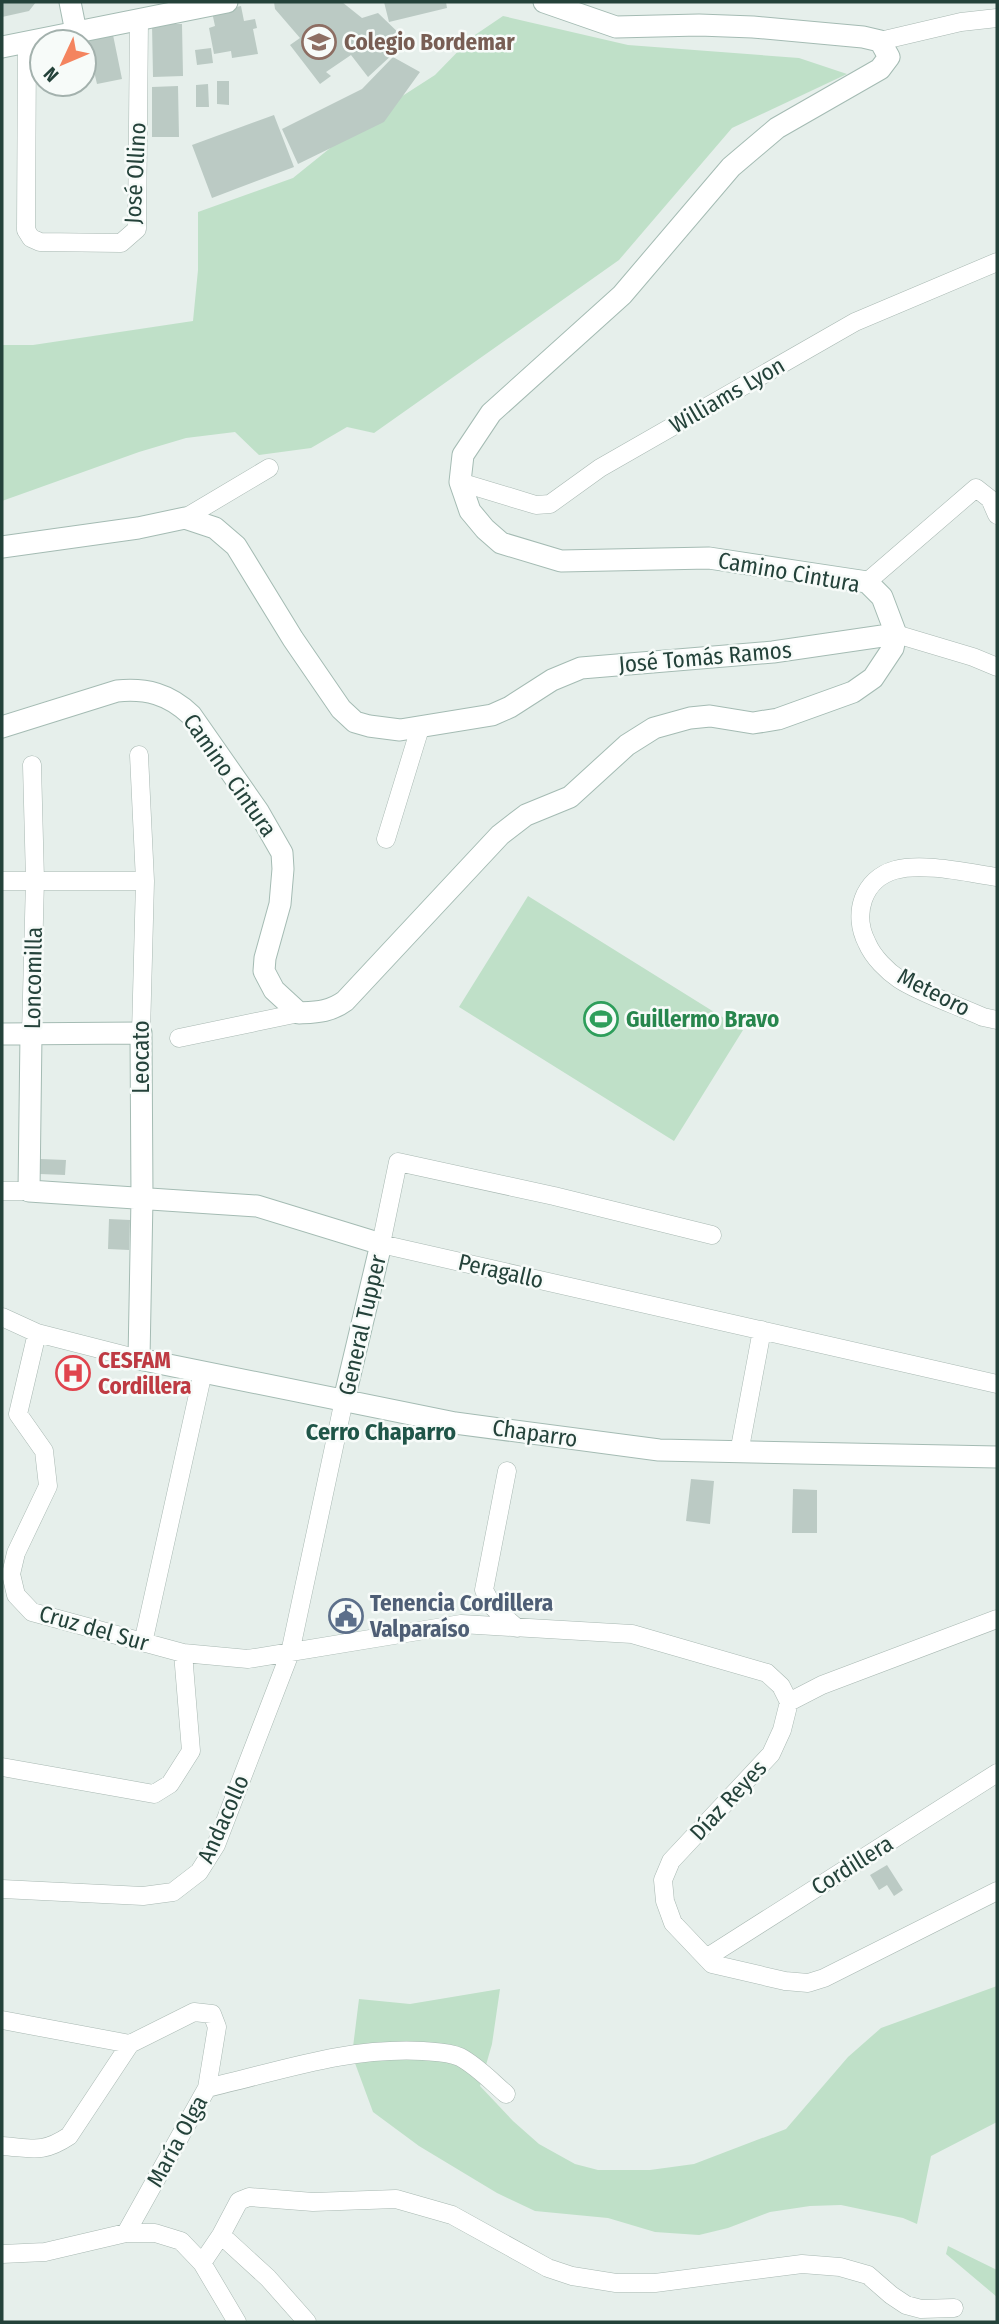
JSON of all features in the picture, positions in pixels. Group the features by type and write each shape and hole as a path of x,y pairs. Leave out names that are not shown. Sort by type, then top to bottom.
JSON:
{"street":[{"path":"70,2 75,28"},
{"path":"97,28 227,2"},
{"path":"544,2 617,27 753,27 863,37 880,41 961,22 997,18"},
{"name":"José Ollino","path":"27,43 26,230 31,238 40,242 121,243 136,229 139,20"},
{"path":"460,482 463,455 491,413 622,295 731,167 777,128 880,69 889,57 880,41"},
{"path":"2,47 27,43"},
{"name":"Williams Lyon","path":"460,482 536,505 550,505 600,468 855,322 997,262"},
{"path":"2,547 138,528 185,517 269,468"},
{"name":"Camino Cintura","path":"460,482 470,511 501,543 561,561 709,558 867,582 882,597 896,634"},
{"path":"867,582 976,488 990,499 997,515"},
{"name":"José Tomás Ramos","path":"185,517 215,528 236,546 341,709 355,722 385,729 420,728 492,715 510,707 552,680 581,668 773,652 896,634 974,657 997,667"},
{"path":"179,1038 336,1008 500,835 526,815 570,797 639,736 669,722 690,718 710,716 740,722 766,722 853,692 873,678 883,666 893,648 896,634"},
{"name":"Camino Cintura","path":"2,727 117,691 136,689 153,692 181,705 191,715 258,811 282,853 280,904 264,971 274,990 299,1013"},
{"path":"386,839 420,728"},
{"name":"Leocato","path":"139,755 145,881 139,1359"},
{"name":"Loncomilla","path":"29,1191 35,880 33,765"},
{"name":"Meteoro","path":"997,877 932,868 897,869 877,877 863,895 859,914 866,942 880,962 900,980 983,1017 997,1020"},
{"path":"2,881 145,881"},
{"path":"2,1034 141,1033"},
{"name":"General Tupper","path":"290,1653 398,1162 554,1196 712,1235"},
{"name":"Peragallo","path":"2,1191 257,1206 380,1244 997,1384"},
{"name":"Chaparro","path":"2,1317 37,1333 139,1359 455,1423 659,1450 997,1457"},
{"path":"739,1453 762,1330"},
{"name":"Cruz del Sur","path":"37,1333 18,1414 44,1451 48,1486 16,1553 11,1574 16,1595 32,1612 183,1653 248,1659 290,1653"},
{"path":"143,1643 203,1372"},
{"path":"508,1471 484,1590 493,1607 517,1628"},
{"path":"290,1653 461,1624 632,1634 767,1673 781,1686 789,1702 822,1685 997,1619"},
{"path":"2,1767 154,1794 170,1784 191,1751 183,1653"},
{"name":"Andacollo","path":"2,1889 143,1896 173,1892 199,1872 216,1845 290,1653"},
{"name":"Díaz Reyes","path":"789,1702 772,1754 671,1861 663,1880 665,1901 673,1923 712,1964 785,1980 808,1983 824,1979 997,1891"},
{"name":"Cordillera","path":"706,1958 997,1773"},
{"name":"María Olga","path":"126,2233 207,2088 217,2027 212,2014 194,2012 130,2044"},
{"path":"2,2020 130,2044 69,2136 54,2146 39,2150 2,2146"},
{"path":"207,2088 324,2058 400,2050 441,2052 458,2056 506,2094"},
{"path":"202,2263 239,2201 249,2197 313,2202 396,2199 452,2215 548,2268 597,2282 632,2285 655,2283 802,2264 840,2267 868,2275 906,2305 921,2309 954,2308"},
{"path":"2,2254 45,2252 126,2233 155,2234 181,2241 202,2263 237,2322"},
{"path":"221,2235 268,2278 307,2322"}],"green space":[{"path":"503,16 628,45 799,58 847,74 732,128 619,260 374,433 347,427 311,448 259,455 235,432 186,438 2,501 2,345 33,345 193,321 198,270 198,212 293,178 365,120 435,75 472,37"},
{"name":"Guillermo Bravo","path":"528,896 743,1030 674,1141 459,1007"},
{"path":"997,1986 997,2122 931,2156 917,2224 903,2218 841,2205 810,2206 770,2212 728,2228 699,2235 655,2232 608,2218 535,2211 497,2193 419,2146 373,2112 352,2055 359,1999 410,2004 500,1989 492,2044 480,2086 539,2144 575,2164 598,2170 650,2170 694,2164 786,2129 848,2057 881,2028"},
{"path":"948,2246 997,2270 997,2297 946,2254"}],"building":[{"path":"2,2 36,2 29,11 2,17"},
{"path":"274,2 342,2 362,18 378,13 407,41 368,77 351,55 326,72 331,76 320,84 290,45 300,38 275,9"},
{"path":"384,2 446,2 447,8 389,22"},
{"path":"241,6 244,21 255,19 257,28 253,29 258,54 232,58 231,51 214,54 209,28 215,26 212,12"},
{"path":"152,24 182,24 183,76 153,77"},
{"path":"112,30 122,79 98,84 98,35"},
{"path":"211,48 213,63 197,65 195,50"},
{"path":"393,57 420,72 384,122 298,164 282,129 362,89"},
{"path":"217,81 229,81 229,105 217,104"},
{"path":"208,84 209,107 196,107 196,85"},
{"path":"178,86 179,137 152,137 152,87"},
{"path":"274,115 294,167 212,198 192,145"},
{"path":"40,1159 66,1160 65,1175 40,1174"},
{"path":"109,1219 130,1220 129,1250 108,1249"},
{"path":"691,1479 714,1481 710,1524 686,1521"},
{"path":"793,1489 817,1490 817,1533 792,1533"},
{"path":"887,1865 903,1890 894,1896 887,1885 879,1890 870,1875"}],"place":[{"name":"Colegio Bordemar","path":"319,42"},
{"name":"Guillermo Bravo","path":"601,1019"},
{"name":"CESFAM Cordillera","path":"73,1373"},
{"name":"Tenencia Cordillera Valparaíso","path":"346,1616"}],"district":[{"name":"Cerro Chaparro","path":"381,1432"}]}
